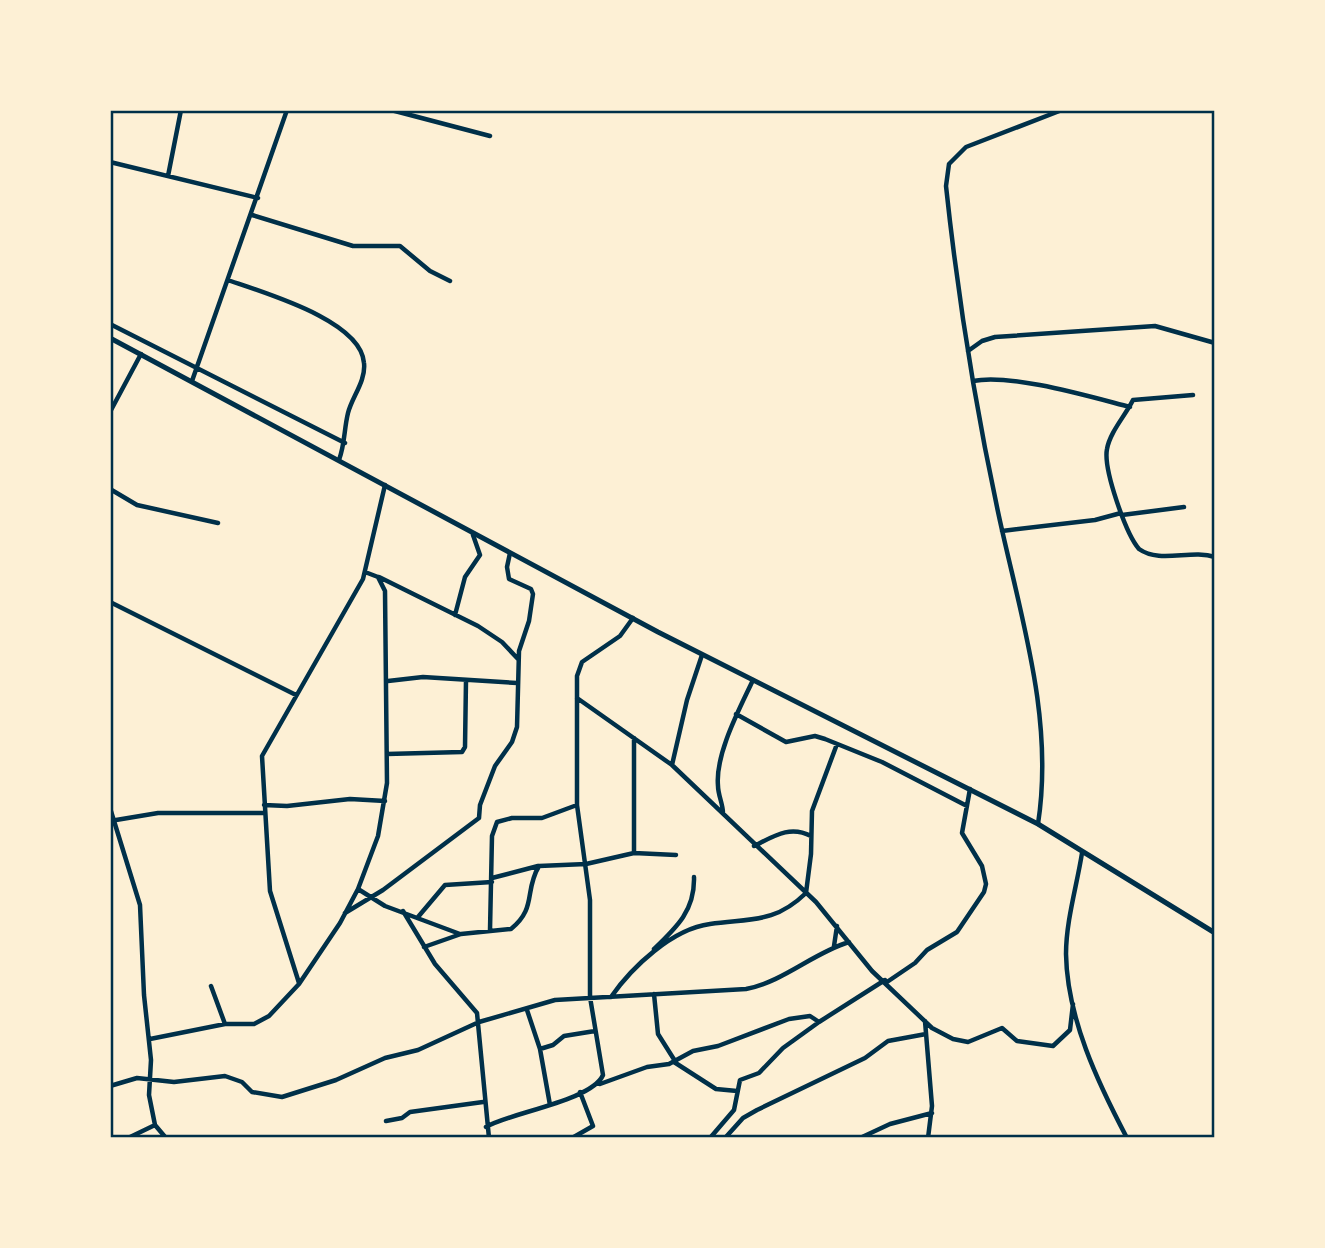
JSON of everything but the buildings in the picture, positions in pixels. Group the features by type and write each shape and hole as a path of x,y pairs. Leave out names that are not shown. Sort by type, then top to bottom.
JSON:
{"street":[{"path":"168,176 181,110"},
{"path":"192,381 287,110"},
{"path":"391,110 490,136"},
{"path":"1038,824 1044,776 1039,708 968,351 948,207 949,164 966,147 1062,110"},
{"path":"110,162 258,198"},
{"path":"252,215 353,246 400,246 430,271 450,281"},
{"path":"228,280 334,324 354,339 363,358 364,369 349,411 345,443 339,460"},
{"path":"110,324 345,443"},
{"path":"968,351 982,341 995,337 1136,327 1171,329 1215,343"},
{"path":"110,338 473,535 702,655 1038,824 1215,933"},
{"path":"110,412 142,354"},
{"path":"973,381 995,378 1021,382 1130,407"},
{"path":"1193,395 1138,398 1110,439 1106,457 1121,514 1135,544 1145,553 1198,553 1215,557"},
{"path":"299,984 270,891 262,757 365,572 385,485"},
{"path":"110,489 137,505 181,517 218,523"},
{"path":"1002,531 1184,507"},
{"path":"455,615 465,577 480,555 473,535"},
{"path":"345,914 476,823 495,766 515,735 519,651 530,621 532,590 509,579 507,567 510,553"},
{"path":"365,572 455,615 502,642 520,663"},
{"path":"150,1039 225,1024 254,1024 269,1016 299,984 345,914 358,889 378,836 385,801 388,681 386,601 378,577"},
{"path":"110,602 296,695"},
{"path":"597,1085 603,1070 590,997 592,950 586,864 577,805 579,664 620,636 633,618"},
{"path":"672,765 687,700 702,655"},
{"path":"388,681 423,677 517,683"},
{"path":"387,754 462,752 465,747 466,680"},
{"path":"723,814 718,781 736,714 753,680"},
{"path":"577,698 672,765 806,893 837,925 872,971 886,981 925,1020 953,1040 977,1041 1002,1028 1017,1041 1053,1046 1066,1037 1070,1030 1073,1004 1067,948 1082,853"},
{"path":"736,714 786,742 816,736 883,762 967,806"},
{"path":"634,738 634,853"},
{"path":"646,956 698,927 755,921 779,914 806,893 815,799 837,744"},
{"path":"710,1138 734,1110 740,1080 759,1073 783,1048 819,1022 915,963 927,950 957,932 984,892 985,875 982,866 962,833 970,788"},
{"path":"264,805 286,806 350,799 385,801"},
{"path":"490,930 492,836 496,821 542,818 577,805"},
{"path":"110,808 116,820 140,905 144,995 150,1039 149,1095 155,1125 166,1138"},
{"path":"116,820 158,813 265,813"},
{"path":"754,846 788,831 800,831 811,836"},
{"path":"418,917 445,886 492,880 539,866 586,864 634,853 676,855"},
{"path":"424,947 461,934 511,929 524,917 539,866"},
{"path":"611,996 677,926 695,895 694,877"},
{"path":"358,889 385,906 461,934"},
{"path":"403,911 435,964 470,1003 479,1022 483,1102 489,1138"},
{"path":"834,946 837,925"},
{"path":"110,1086 134,1078 150,1077 174,1082 225,1076 242,1082 252,1093 280,1098 336,1080 384,1058 418,1050 479,1022 555,1000 755,987 834,946 849,942"},
{"path":"211,986 225,1024"},
{"path":"654,994 658,1034 674,1061 716,1089 737,1091"},
{"path":"1073,1004 1105,1097 1127,1138"},
{"path":"527,1010 540,1049 550,1105"},
{"path":"486,1127 597,1085 674,1061 693,1051 718,1046 789,1018 810,1016 819,1022"},
{"path":"925,1020 932,1113 928,1138"},
{"path":"540,1049 553,1045 564,1036 595,1031"},
{"path":"724,1138 750,1114 865,1058 879,1045 926,1034"},
{"path":"572,1138 593,1126 580,1092"},
{"path":"386,1121 402,1118 410,1112 483,1102"},
{"path":"860,1138 890,1124 932,1113"},
{"path":"128,1138 155,1125"}]}
